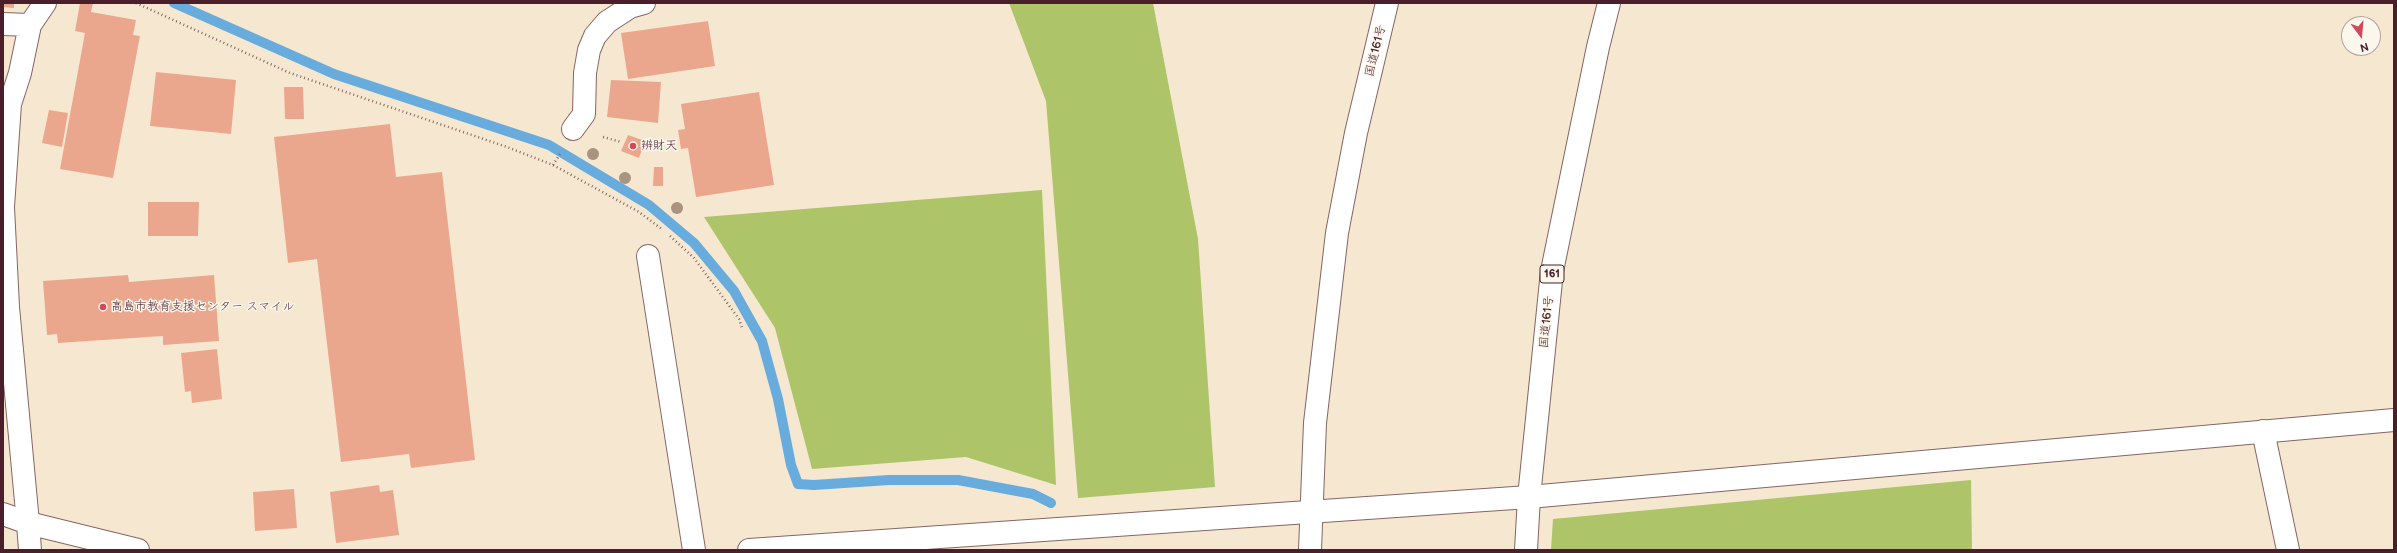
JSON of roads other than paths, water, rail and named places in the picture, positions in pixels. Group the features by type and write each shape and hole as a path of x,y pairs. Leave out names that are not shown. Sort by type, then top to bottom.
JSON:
{"main road":[{"path":"30,550 9,315 3,207 10,104 20,72 30,25 45,3"},
{"path":"574,129 584,114 585,73 589,50 595,36 607,22 617,15 630,7 644,3"},
{"name":"国道161号","path":"1310,550 1310,512 1315,422 1337,233 1356,133 1387,3"},
{"name":"国道161号","path":"1526,550 1529,497 1552,271 1598,47 1609,3"},
{"path":"3,24 30,25"},
{"path":"648,256 694,550"},
{"path":"749,550 1529,497 2394,420"},
{"path":"2263,431 2288,550"},
{"path":"3,514 28,523 138,550"}],"waterway":[{"path":"174,3 334,74 549,145 649,205 694,243 734,291 762,341 778,399 791,465 798,484 814,485 889,480 958,480 1033,494 1051,503"}],"place":[{"name":"辨財天","path":"633,146"},
{"name":"高島市教育支援センター スマイル","path":"103,307"}]}
